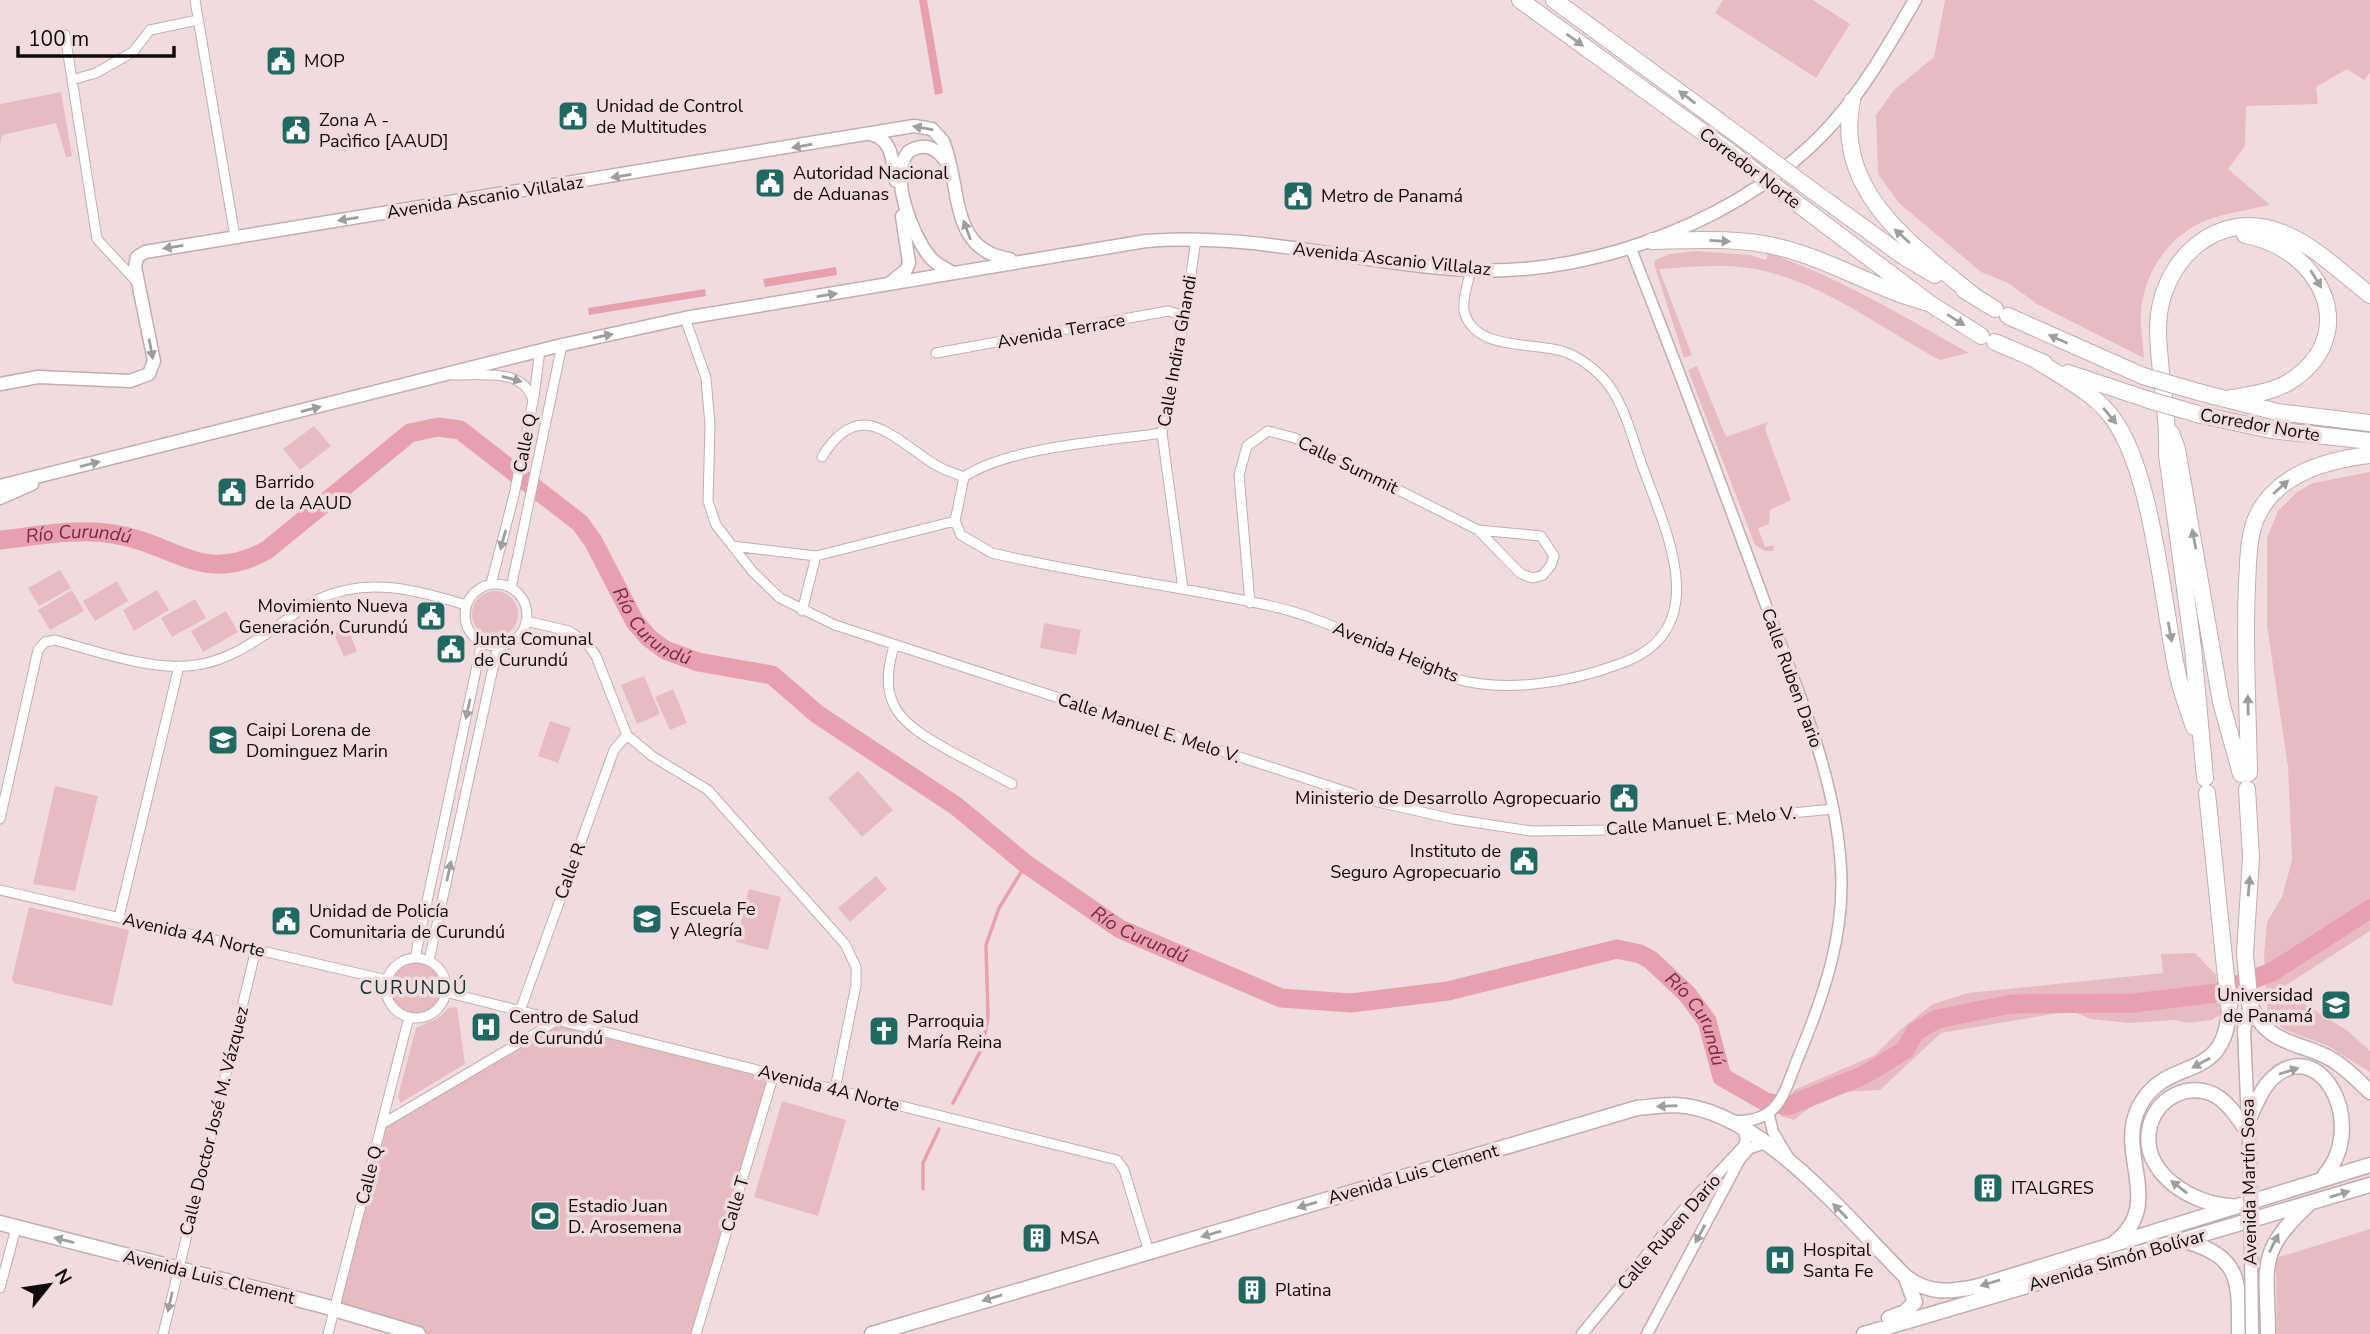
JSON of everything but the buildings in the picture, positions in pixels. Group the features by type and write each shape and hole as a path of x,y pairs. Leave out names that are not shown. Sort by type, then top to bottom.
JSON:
{"highway":[{"name":"Corredor Norte","path":"1520,0 1730,152 1929,303 1988,339 2036,360 2149,400 2201,415 2271,430 2370,441"},
{"name":"Corredor Norte","path":"1554,0 1903,256 2002,312 2143,376 2277,412 2370,423"},
{"path":"1852,101 1850,141 1856,166 1872,201 1901,236 1973,295"},
{"path":"2229,1005 2193,648 2167,455 2168,427 2158,328 2163,294 2179,261 2196,244 2215,233 2244,226 2286,234 2370,295"},
{"path":"2215,233 2256,237 2288,249 2318,281 2327,311 2321,343 2304,369 2280,386 2227,399"},
{"path":"1652,241 1736,242 1783,248 1887,291 1929,303"},
{"path":"2036,360 2106,410 2128,443 2158,560 2178,677 2203,755"},
{"path":"2168,427 2180,462 2221,702 2246,778"},
{"path":"2250,1004 2245,954 2251,857 2246,778 2246,604 2255,521 2267,501 2294,477 2333,461 2370,455"}],"main road":[{"name":"Avenida Ascanio Villalaz","path":"0,486 540,350 685,318 887,285 1016,260 1146,241 1196,239 1471,270 1527,270 1631,249 1694,222 1791,162 1832,125 1852,101 1878,64 1915,0"},
{"name":"Avenida Ascanio Villalaz","path":"0,384 31,378 118,381 148,376 154,362 135,267 137,257 142,253 914,125 930,128 943,141 970,241 989,254 1016,260"},
{"path":"869,134 883,138 889,147 909,254 908,269 887,285"},
{"path":"951,169 938,152 925,146 908,152 901,171 906,209 914,230 932,259 953,273"},
{"path":"0,498 47,475"},
{"path":"2250,1004 2260,1023 2274,1036 2334,1061 2370,1092"},
{"name":"Avenida Martín Sosa","path":"2250,1004 2244,1030 2249,1127 2252,1334"},
{"path":"2108,1247 2126,1233 2138,1208 2140,1188 2131,1135 2138,1109 2148,1093 2161,1082 2203,1063 2216,1053 2226,1035 2229,1005"},
{"name":"Avenida Martín Sosa","path":"2229,1005 2244,1030"},
{"path":"2242,1206 2201,1200 2176,1185 2156,1163 2148,1131 2162,1103 2174,1095 2196,1090 2211,1094 2224,1102 2249,1127 2267,1083 2280,1073 2295,1068 2318,1069 2334,1076 2353,1098"},
{"name":"Avenida Luis Clement","path":"872,1334 1637,1108 1676,1105 1738,1124 1766,1143 1791,1162 1906,1277"},
{"path":"2309,1185 2339,1165 2354,1147"},
{"name":"Avenida Simón Bolívar","path":"1906,1277 1916,1284 1941,1293 1979,1286 2370,1165"},
{"name":"Avenida Simón Bolívar","path":"1864,1334 2370,1185"},
{"path":"2268,1334 2268,1260 2271,1247 2280,1231 2311,1203"},
{"name":"Avenida Luis Clement","path":"9,1226 334,1309 418,1334"},
{"path":"2185,1241 2216,1252 2232,1268 2238,1286 2239,1334"},
{"path":"1853,1334 1913,1306 1915,1298 1906,1277"}],"street":[{"path":"195,0 235,237"},
{"path":"72,79 96,73 133,52 150,30 198,20"},
{"path":"65,35 96,239 137,282"},
{"name":"Calle Indira Ghandi","path":"1183,589 1162,433 1185,316 1196,239"},
{"name":"Calle Ruben Dario","path":"1631,249 1812,730 1834,809 1842,871 1835,950 1817,1012 1782,1094 1770,1114"},
{"name":"Avenida Heights","path":"955,521 961,535 992,553 1250,603 1334,625 1416,663 1455,678 1486,685 1544,682 1625,663 1645,651 1668,624 1679,586 1675,555 1617,397 1586,362 1562,351 1495,340 1471,326 1463,309 1471,270"},
{"name":"Avenida Terrace","path":"936,353 1168,312 1185,316"},
{"name":"Calle Manuel E. Melo V.","path":"685,318 706,378 710,425 708,501 716,525 732,547 780,598 802,611 894,646 1378,802 1453,819 1531,831 1614,830 1834,809"},
{"name":"Calle Q","path":"511,588 562,345"},
{"path":"533,401 540,350"},
{"name":"Calle Q","path":"445,375 505,376 522,381 530,388 533,401 514,495 491,584"},
{"path":"822,457 831,443 848,429 865,424 881,429 936,466 964,477"},
{"name":"Calle Summit","path":"1250,603 1239,475 1247,446 1268,432 1295,438 1478,530"},
{"path":"732,547 816,556 955,521 964,477 981,465 1007,457 1162,433"},
{"path":"1478,530 1541,536 1554,556 1551,565 1543,575 1533,578 1521,573 1478,530"},
{"path":"802,611 816,556"},
{"path":"491,584 511,588 524,602 526,621 513,640 498,645 482,642 469,630 466,605 473,593 491,584"},
{"path":"0,819 38,650 45,642 55,640 179,666 196,665 234,654 319,599 336,592 364,586 394,586 466,605"},
{"path":"526,621 569,631 587,643 596,656 627,735 652,756 705,787 845,944 852,956 856,985 835,1089"},
{"path":"415,958 482,642"},
{"path":"429,961 498,645"},
{"path":"894,646 888,667 889,694 908,726 1012,784"},
{"path":"119,917 179,666"},
{"name":"Calle R","path":"520,1011 614,750 627,735"},
{"name":"Avenida 4A Norte","path":"0,890 387,980"},
{"name":"Calle Doctor José M. Vázquez","path":"163,1334 256,949"},
{"path":"415,958 429,961 441,973 445,992 440,1006 431,1014 409,1017 402,1015 390,1003 387,980 396,965 415,958"},
{"name":"Avenida 4A Norte","path":"445,992 1117,1160 1124,1170 1149,1252"},
{"name":"Calle Q","path":"328,1334 409,1017"},
{"path":"382,1124 558,1020"},
{"name":"Calle T","path":"696,1334 774,1074"},
{"path":"1738,1124 1752,1122 1770,1114 1778,1142 1791,1162"},
{"name":"Calle Ruben Dario","path":"1582,1334 1743,1147 1746,1140 1738,1124"},
{"path":"1647,1334 1720,1197 1750,1148 1766,1143"},
{"path":"1706,1188 1716,1190 1720,1197"},
{"path":"0,1213 9,1226 0,1288"}],"shaded area":[{"path":"919,0 927,0 943,93 935,95"},
{"path":"1723,0 1813,0 1850,24 1816,78 1715,13"},
{"path":"1945,0 2370,0 2370,73 2364,80 2347,69 2316,87 2318,104 2246,106 2245,146 2228,169 2270,205 2203,222 2179,237 2169,247 2153,271 2143,298 2141,320 2144,358 2037,304 2008,283 1981,272 1899,203 1878,174 1876,115 1894,90 1934,57"},
{"path":"61,92 72,156 66,157 56,123 2,135 0,145 0,104"},
{"path":"1695,251 1750,255 1766,260 1768,253 1871,298 1969,353 1940,360 1816,289 1772,273 1730,266 1659,269 1692,355 1684,358 1654,264 1655,260 1670,254"},
{"path":"836,267 837,275 765,287 763,279"},
{"path":"705,289 706,296 589,315 588,308"},
{"path":"1697,366 1726,437 1768,422 1765,429 1791,500 1770,510 1769,524 1758,528 1765,547 1773,545 1774,551 1765,551 1755,545 1688,370"},
{"path":"314,426 331,446 300,470 283,449"},
{"path":"2370,472 2370,931 2280,989 2348,1031 2370,1051 2370,1072 2326,1045 2285,1030 2268,1015 2264,955 2267,922 2282,897 2292,860 2288,767 2267,626 2267,538 2278,511 2297,492 2313,483"},
{"path":"60,570 71,588 39,606 28,588"},
{"path":"117,581 128,601 95,621 83,601"},
{"path":"72,590 84,611 50,630 38,610"},
{"path":"157,590 169,610 134,631 123,610"},
{"path":"495,591 512,597 518,614 512,631 495,637 478,631 472,614 478,597"},
{"path":"195,599 206,618 172,637 161,618"},
{"path":"226,611 238,632 203,652 191,631"},
{"path":"1044,623 1081,630 1076,655 1040,648"},
{"path":"347,626 357,651 344,657 333,631"},
{"path":"644,676 660,714 637,724 621,685"},
{"path":"673,689 687,723 670,730 655,697"},
{"path":"550,721 571,728 558,763 538,756"},
{"path":"858,771 893,810 862,837 828,798"},
{"path":"55,786 98,796 75,891 33,884"},
{"path":"876,876 887,889 850,922 838,908"},
{"path":"749,889 781,897 768,950 736,942"},
{"path":"29,907 129,930 112,1006 14,983 12,979"},
{"path":"2195,953 2216,975 2221,1014 2212,1020 2188,1023 2174,1020 2129,1023 2091,1019 2071,1011 1941,1033 1880,1090 1829,1093 1794,1120 1780,1116 1794,1090 1875,1055 1900,1030 1933,1004 1968,993 2163,973 2161,954"},
{"path":"416,958 437,967 446,988 437,1009 416,1018 395,1009 386,988 395,967"},
{"path":"457,1007 465,1064 400,1103 398,1096 416,1028 438,1018 449,1008"},
{"name":"Estadio Juan D. Arosemena","path":"558,1020 774,1074 696,1334 418,1334 334,1309 382,1124"},
{"path":"782,1101 846,1120 818,1216 754,1197"},
{"path":"2370,1229 2370,1334 2277,1334 2276,1258"}],"waterway":[{"name":"Río Curundú","path":"0,540 56,533 99,532 135,539 206,563 225,564 245,560 267,550 410,433 438,427 460,430 580,523 593,541 635,622 649,638 665,650 698,662 772,675 817,714 956,806 1026,864 1120,929 1281,998 1351,1003 1448,991 1617,949 1640,954 1651,960 1687,994 1707,1021 1722,1077 1766,1102 1788,1106 1864,1075 1905,1050 1915,1032 1937,1019 2011,1004 2134,1003 2217,993 2272,972 2370,909"},
{"path":"953,1103 982,1048 988,1018 986,945 999,908 1026,864"},
{"path":"923,1189 923,1163 939,1129"}],"place":[{"name":"MOP","path":"281,61"},
{"name":"Unidad de Control de Multitudes","path":"573,116"},
{"name":"Zona A - Pacìfico [AAUD]","path":"296,130"},
{"name":"Autoridad Nacional de Aduanas","path":"770,183"},
{"name":"Metro de Panamá","path":"1298,196"},
{"name":"Barrido de la AAUD","path":"232,492"},
{"name":"Movimiento Nueva Generación, Curundú","path":"431,616"},
{"name":"Junta Comunal de Curundú","path":"451,649"},
{"name":"Caipi Lorena de Dominguez Marin","path":"223,740"},
{"name":"Ministerio de Desarrollo Agropecuario","path":"1624,798"},
{"name":"Instituto de Seguro Agropecuario","path":"1524,861"},
{"name":"Escuela Fe y Alegría","path":"647,919"},
{"name":"Unidad de Policía Comunitaria de Curundú","path":"286,921"},
{"name":"Universidad de Panamá","path":"2336,1005"},
{"name":"Centro de Salud de Curundú","path":"486,1027"},
{"name":"Parroquia María Reina","path":"884,1031"},
{"name":"ITALGRES","path":"1988,1188"},
{"name":"Estadio Juan D. Arosemena","path":"545,1216"},
{"name":"MSA","path":"1037,1238"},
{"name":"Hospital Santa Fe","path":"1780,1260"},
{"name":"Platina","path":"1252,1290"}],"district":[{"name":"CURUNDÚ","path":"414,988"}]}
